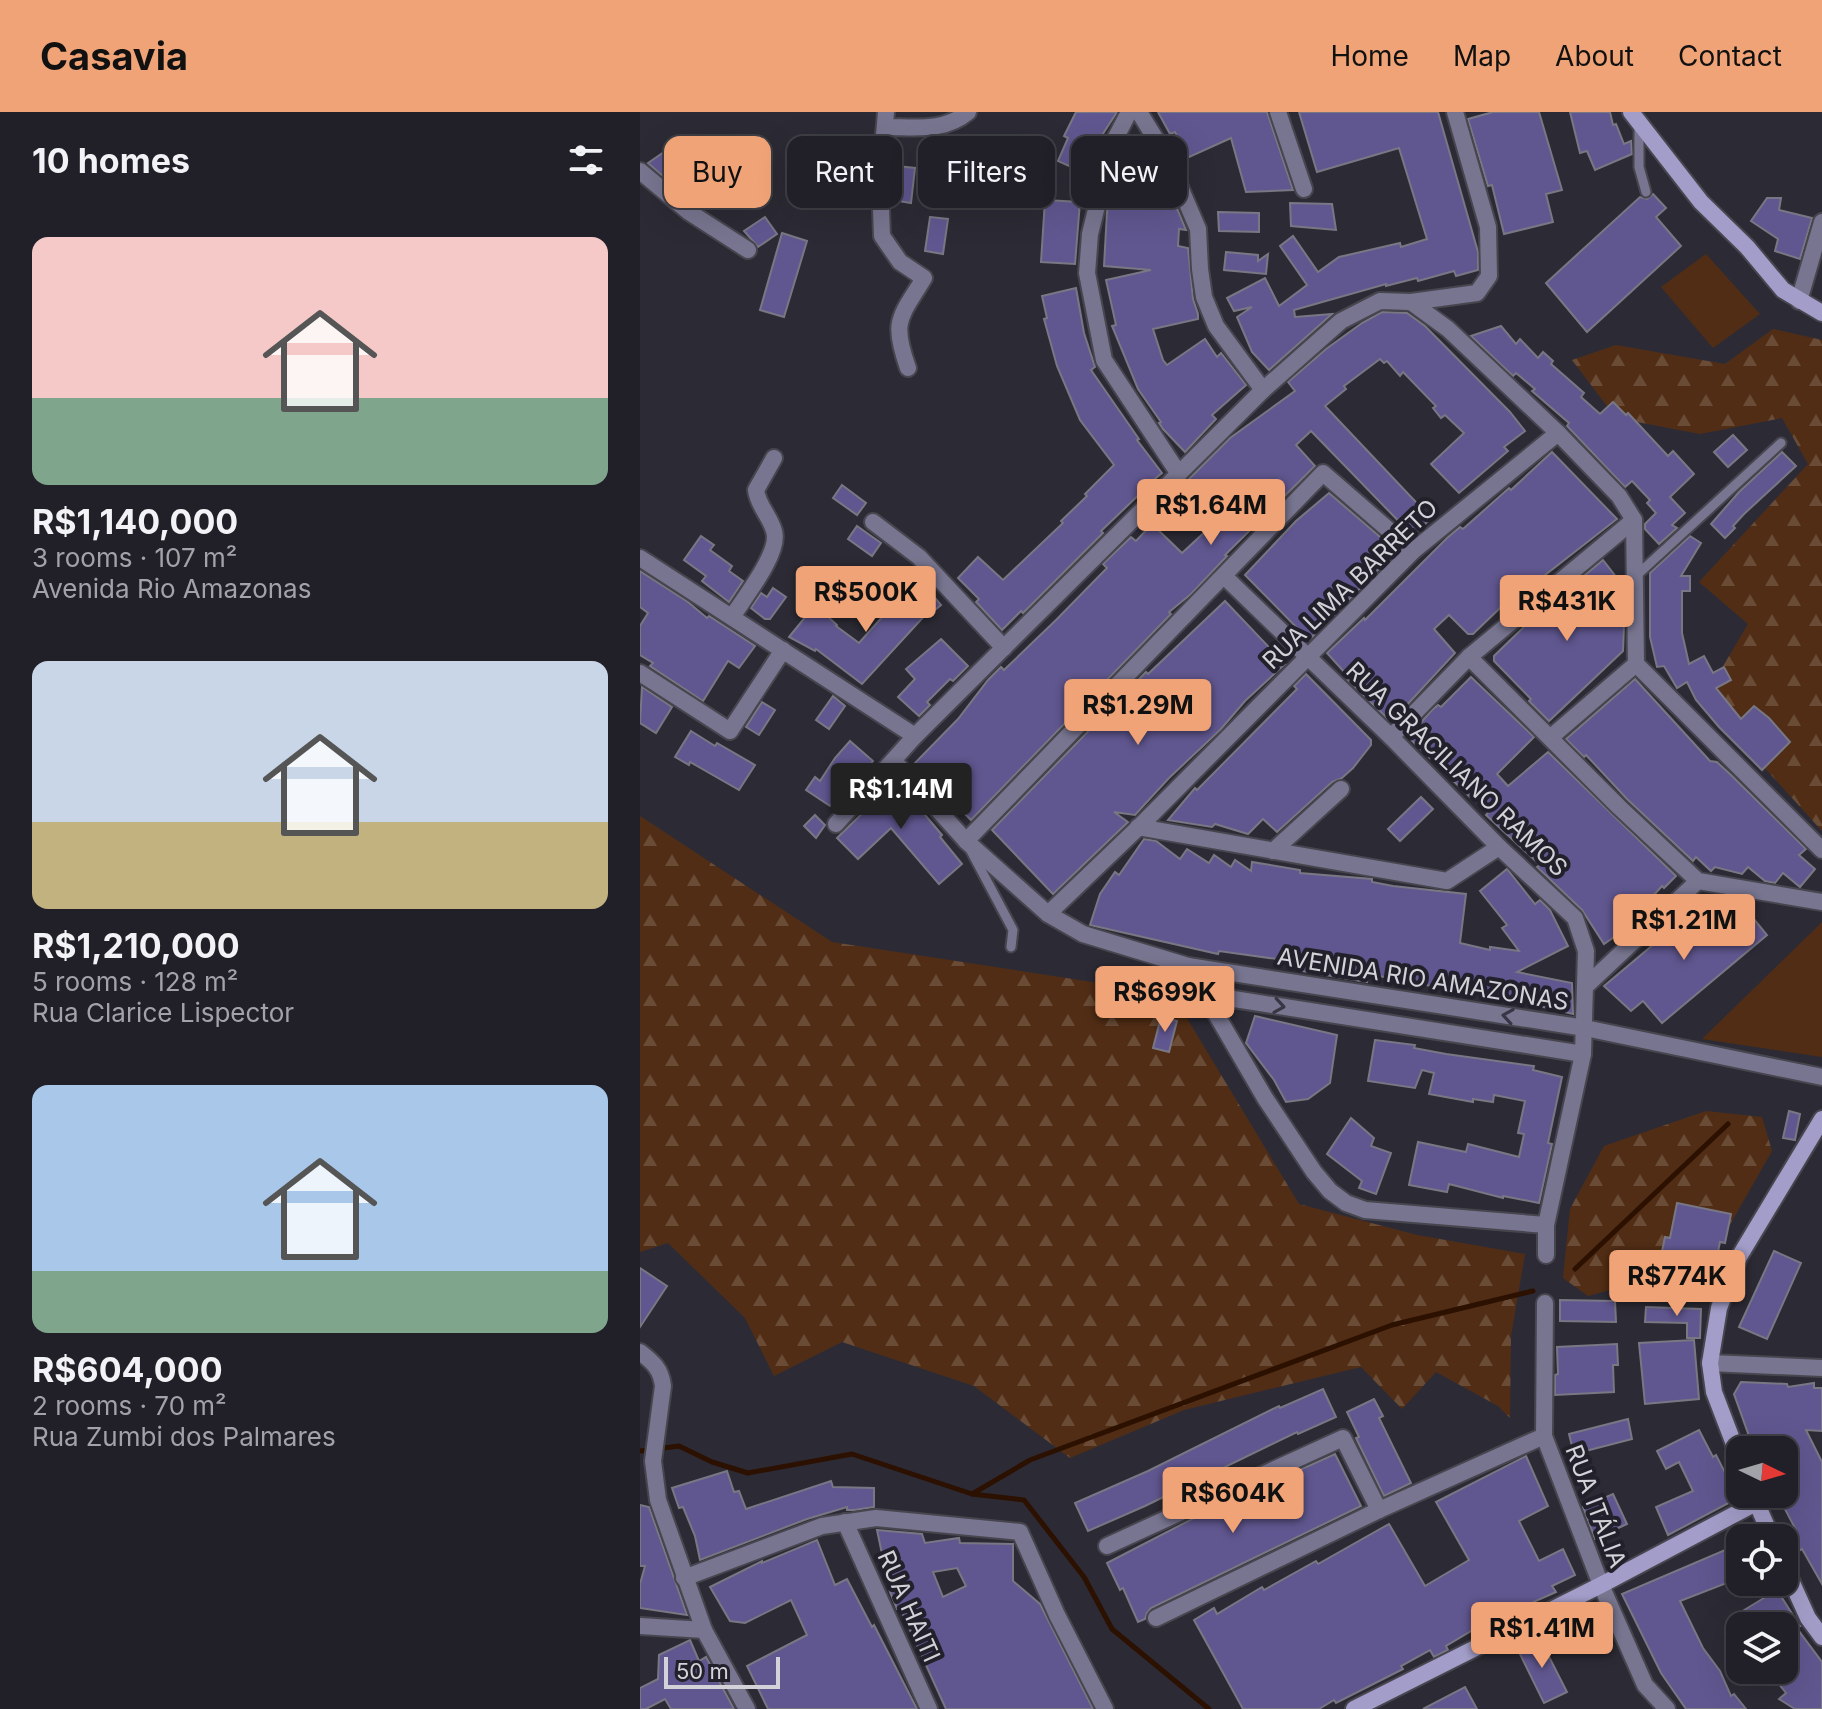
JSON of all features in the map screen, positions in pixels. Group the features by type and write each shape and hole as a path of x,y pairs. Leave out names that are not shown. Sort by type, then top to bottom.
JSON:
{"street":[{"path":"908,368 901,348 899,316 924,278 900,262 882,236 880,182 886,119 944,126 968,112"},
{"path":"1129,112 1112,145 1090,234 1087,273 1104,360 1179,474"},
{"path":"1139,112 1168,159 1198,229 1204,297 1216,326 1263,390"},
{"path":"1278,112 1304,189"},
{"path":"836,824 915,736 1263,390 1341,321 1380,301 1411,302 1477,293 1489,276 1488,227 1455,112"},
{"path":"1635,118 1701,202 1747,247 1783,290 1822,313"},
{"path":"640,171 689,212 748,250"},
{"path":"1799,301 1822,222"},
{"path":"1411,302 1448,329 1558,433 1619,496 1634,520 1636,664 1822,850"},
{"name":"RUA LIMA BARRETO","path":"1048,914 1413,551 1558,433"},
{"path":"732,617 775,546 774,528 757,500 756,490 774,458"},
{"path":"966,841 1323,473 1413,551"},
{"path":"1391,737 1469,657 1634,520"},
{"path":"873,522 919,557 1004,648"},
{"path":"640,558 915,736"},
{"name":"RUA GRACILIANO RAMOS","path":"1224,576 1575,918 1586,951 1585,1028"},
{"path":"640,673 730,731 783,650"},
{"path":"1469,657 1698,881 1822,902"},
{"path":"1551,737 1636,664"},
{"name":"AVENIDA RIO AMAZONAS","path":"894,761 966,841 1048,914 1083,934 1188,966 1585,1028 1822,1077"},
{"path":"1273,851 1341,789"},
{"path":"1138,827 1447,881 1499,847"},
{"path":"1587,985 1698,881"},
{"path":"1188,966 1202,994 1314,1172 1330,1191 1346,1203 1365,1210 1546,1225"},
{"name":"AVENIDA RIO AMAZONAS","path":"1202,994 1583,1054"},
{"path":"1546,1255 1546,1225 1583,1054 1585,1028"},
{"path":"1731,1436 1714,1392 1710,1363 1719,1308 1739,1257 1822,1119"},
{"name":"RUA ITÁLIA","path":"1545,1303 1544,1436 1601,1585 1645,1685 1667,1709"},
{"path":"640,1352 654,1362 663,1386 653,1461 658,1500 704,1630 747,1709"},
{"path":"1710,1363 1822,1368"},
{"path":"1156,1618 1379,1510 1544,1436"},
{"path":"1107,1546 1343,1438 1379,1510"},
{"path":"1354,1709 1601,1585 1737,1508"},
{"path":"684,1578 822,1526 845,1522 876,1518 1020,1532 1057,1615 1105,1709"},
{"name":"RUA HAITI","path":"845,1522 929,1709"},
{"path":"1798,1596 1808,1618 1822,1637"},
{"path":"640,1626 704,1630"},
{"path":"1645,1685 1654,1709"}],"lane":[{"path":"1635,118 1639,167 1646,192"},
{"path":"1637,575 1781,443"},
{"path":"966,841 1013,930 1011,947"}],"green space":[{"path":"1706,254 1760,314 1713,348 1661,287"},
{"path":"1773,329 1822,340 1822,831 1703,700 1748,624 1699,582 1808,464 1782,418 1700,434 1616,418 1572,360 1616,345 1725,364"},
{"path":"640,816 832,942 1105,984 1185,1015 1299,1204 1417,1235 1525,1254 1511,1336 1510,1418 1498,1406 1436,1372 1402,1409 1361,1367 1184,1410 1070,1458 974,1386 842,1342 774,1376 745,1318 668,1243 640,1252"},
{"path":"1822,922 1822,1057 1702,1039"},
{"path":"1706,1111 1762,1117 1772,1151 1716,1249 1638,1282 1588,1296 1563,1278 1570,1209 1604,1146"}],"building":[{"path":"1076,112 1117,112 1102,136 1071,136 1071,167 1058,161 1068,138 1064,136"},
{"path":"1158,112 1267,112 1293,190 1246,192 1231,138 1187,158 1187,136 1177,136 1175,132 1170,134"},
{"path":"1299,112 1438,112 1478,252 1478,270 1456,276 1454,271 1418,281 1417,278 1386,284 1294,310 1295,317 1332,314 1269,370 1252,352 1237,317 1252,307 1234,311 1227,298 1265,278 1279,306 1307,285 1280,246 1293,236 1318,272 1339,257 1400,243 1401,247 1427,239 1399,148 1317,172"},
{"path":"1493,112 1539,112 1562,190 1546,194 1553,222 1504,234 1492,185 1488,186 1468,119"},
{"path":"1570,112 1610,112 1613,125 1616,124 1624,144 1631,141 1632,154 1595,170 1587,151 1580,153"},
{"path":"664,152 664,177 648,163"},
{"path":"902,167 915,168 911,203 902,202"},
{"path":"1653,194 1666,208 1656,217 1681,246 1587,332 1546,283 1640,197 1647,199"},
{"path":"1767,198 1781,198 1779,210 1812,218 1800,259 1775,251 1778,239 1751,221"},
{"path":"1055,201 1071,201 1071,208 1080,208 1075,264 1041,262 1044,208 1055,208"},
{"path":"1290,203 1332,204 1336,230 1291,226"},
{"path":"1108,208 1177,208 1186,230 1179,229 1178,246 1188,248 1198,319 1153,329 1163,360 1167,365 1205,339 1217,357 1221,353 1246,385 1212,415 1216,419 1185,452 1163,429 1138,389 1112,326 1116,325 1106,280 1151,270 1104,266"},
{"path":"1218,212 1259,213 1259,232 1219,231"},
{"path":"765,217 777,234 758,247 744,231"},
{"path":"930,217 948,219 943,254 925,251"},
{"path":"782,233 807,241 784,317 760,310"},
{"path":"1226,252 1258,255 1258,261 1268,254 1266,274 1224,270"},
{"path":"1076,288 1084,333 1095,367 1091,370 1162,473 1101,531 1103,533 1023,613 1021,611 1002,630 976,602 979,599 958,578 978,557 1003,580 1063,523 1061,521 1114,465 1080,420 1057,366 1044,319 1047,318 1042,296"},
{"path":"1382,312 1407,313 1425,326 1525,431 1504,447 1508,451 1459,493 1431,464 1464,433 1445,415 1441,418 1433,408 1436,406 1403,372 1400,376 1387,361 1384,363 1380,359 1344,386 1346,389 1325,406 1431,518 1413,536 1311,431 1296,445 1315,466 1225,555 1191,594 1169,612 1171,614 971,820 914,764 958,719 988,680 1001,667 1004,670 1056,620 1107,568 1103,564 1131,537 1136,541 1152,524 1182,553 1209,528 1206,525 1216,515 1185,483 1230,438 1295,391 1288,382 1326,349"},
{"path":"1501,326 1516,344 1520,339 1538,358 1543,352 1553,361 1551,364 1584,393 1581,397 1600,414 1613,402 1626,415 1628,413 1668,456 1673,451 1694,474 1670,497 1685,513 1672,525 1677,528 1659,544 1645,529 1645,524 1656,513 1647,503 1650,500 1632,481 1625,487 1567,426 1569,423 1532,391 1535,389 1516,373 1513,376 1471,336"},
{"path":"1733,435 1747,450 1728,467 1714,452"},
{"path":"1552,452 1617,519 1527,589 1524,585 1473,634 1468,634 1449,615 1434,629 1455,653 1389,720 1345,677 1347,675 1327,653 1365,620 1447,538 1460,527 1463,529 1509,488 1511,490"},
{"path":"1782,452 1796,466 1744,514 1725,538 1711,524 1739,492"},
{"path":"842,485 866,503 857,515 833,498"},
{"path":"1329,493 1393,552 1309,640 1245,575 1296,521"},
{"path":"857,526 881,543 872,556 848,539"},
{"path":"701,536 714,545 710,550 732,566 729,571 743,581 729,602 702,581 706,576 684,560"},
{"path":"1690,536 1701,543 1681,576 1690,576 1690,591 1682,591 1682,633 1689,664 1704,656 1713,673 1724,667 1731,680 1716,688 1741,719 1754,706 1790,742 1762,770 1719,727 1696,700 1687,682 1677,688 1664,666 1657,667 1650,637 1650,573"},
{"path":"1603,560 1624,587 1624,591 1607,606 1624,625 1623,651 1549,721 1494,661 1494,656"},
{"path":"640,571 707,618 709,616 755,646 739,668 728,661 703,701 650,666 653,663 640,655 640,626 648,613 640,607"},
{"path":"922,582 941,605 929,615 927,613 862,684 816,649 789,637 815,605 859,643 901,596 903,598"},
{"path":"773,588 786,597 770,619 765,619 751,608 761,593 767,597"},
{"path":"1225,601 1285,664 1135,815 1114,812 1128,822 1053,894 992,830 1146,672 1148,674"},
{"path":"941,639 968,666 927,702 930,705 919,716 898,697 915,679 906,669"},
{"path":"1306,674 1371,740 1371,745 1353,768 1332,782 1277,832 1263,819 1248,834 1215,824 1212,827 1168,820 1195,788 1197,790 1297,689 1294,686"},
{"path":"1471,677 1534,737 1497,774 1508,786 1548,752 1676,876 1643,907 1647,911 1604,944 1582,910 1537,867 1540,865 1408,737 1432,710 1438,705 1441,707"},
{"path":"1635,679 1710,761 1717,762 1806,849 1799,855 1815,869 1800,887 1783,873 1775,883 1765,881 1748,867 1742,874 1715,867 1711,871 1696,857 1693,861 1566,739"},
{"path":"642,687 672,707 656,733 640,723"},
{"path":"833,696 845,706 829,729 816,720"},
{"path":"762,702 775,710 759,735 746,727"},
{"path":"691,731 755,765 739,790 690,762 689,765 675,757"},
{"path":"850,741 873,761 851,788 846,784 830,806 806,790 815,777 820,781"},
{"path":"893,777 962,864 939,884 891,828 858,859 837,838 875,801 873,799"},
{"path":"1421,797 1433,809 1400,841 1388,829"},
{"path":"815,815 825,825 816,838 804,826"},
{"path":"1144,839 1156,841 1180,859 1187,849 1209,863 1214,855 1231,867 1235,860 1251,871 1252,862 1300,870 1300,873 1372,879 1372,882 1393,886 1466,894 1460,943 1490,950 1490,947 1519,951 1502,928 1507,925 1480,891 1507,869 1535,904 1540,900 1550,910 1568,946 1517,972 1572,983 1573,1014 1505,1001 1505,996 1463,992 1368,974 1367,982 1296,970 1298,962 1219,951 1218,954 1090,925 1100,894 1115,872 1119,875"},
{"path":"1704,902 1728,931 1749,913 1767,935 1662,1023 1643,1001 1631,1011 1604,986"},
{"path":"1255,1016 1337,1035 1330,1083 1308,1099 1286,1102 1274,1080 1246,1043"},
{"path":"1161,1017 1177,1021 1169,1052 1153,1048"},
{"path":"1375,1040 1534,1066 1533,1070 1562,1077 1539,1203 1503,1198 1449,1184 1447,1192 1409,1185 1418,1142 1466,1152 1468,1144 1519,1157 1524,1134 1518,1133 1525,1101 1494,1095 1493,1102 1473,1099 1473,1102 1429,1094 1434,1073 1422,1070 1415,1088 1368,1081"},
{"path":"1789,1111 1800,1114 1795,1140 1783,1138"},
{"path":"1351,1118 1374,1138 1371,1146 1391,1153 1376,1194 1359,1188 1362,1181 1327,1154"},
{"path":"1677,1203 1731,1214 1725,1243 1720,1242 1713,1277 1659,1266 1665,1237 1670,1238"},
{"path":"1774,1251 1801,1263 1767,1339 1739,1327"},
{"path":"640,1268 667,1286 640,1327"},
{"path":"1560,1300 1615,1301 1616,1322 1560,1321"},
{"path":"1646,1307 1701,1309 1700,1338 1687,1338 1687,1323 1645,1322"},
{"path":"1694,1340 1699,1399 1645,1404 1639,1343"},
{"path":"1617,1344 1618,1365 1613,1365 1614,1392 1555,1395 1557,1347"},
{"path":"1741,1382 1787,1384 1788,1387 1814,1383 1814,1388 1822,1388 1822,1431 1806,1430 1822,1462 1822,1584 1802,1549 1798,1551 1798,1524 1793,1524 1784,1508 1798,1508 1798,1436 1749,1436 1734,1394"},
{"path":"1323,1389 1336,1417 1297,1432 1088,1531 1075,1503 1148,1471 1279,1406"},
{"path":"1374,1399 1383,1416 1379,1418 1411,1483 1384,1496 1347,1412"},
{"path":"1628,1419 1632,1439 1574,1454 1569,1434"},
{"path":"1699,1430 1726,1475 1726,1504 1668,1535 1656,1507 1693,1491 1679,1462 1666,1469 1657,1451"},
{"path":"1335,1454 1361,1506 1151,1608 1145,1619 1138,1622 1123,1588 1120,1590 1107,1563 1198,1516"},
{"path":"1526,1456 1548,1506 1519,1521 1539,1561 1563,1549 1575,1575 1552,1586 1556,1592 1511,1612 1510,1608 1446,1646 1448,1650 1434,1657 1430,1650 1401,1666 1403,1669 1336,1703 1334,1700 1319,1709 1243,1709 1194,1620 1214,1608 1217,1614 1262,1587 1264,1590 1316,1561 1318,1564 1389,1524 1425,1586 1469,1560 1436,1502"},
{"path":"727,1471 734,1492 739,1491 746,1509 831,1481 833,1487 874,1488 874,1507 847,1510 847,1507 807,1519 700,1560 695,1536 672,1488"},
{"path":"1613,1494 1627,1524 1595,1539 1583,1507"},
{"path":"640,1505 649,1507 687,1615 640,1608 640,1584 645,1566 640,1566"},
{"path":"877,1530 922,1534 925,1543 959,1538 960,1543 1013,1544 1013,1581 1040,1604 1093,1709 946,1709 890,1592","holes":["957,1568 966,1586 943,1597 933,1572"]},
{"path":"817,1540 835,1585 847,1579 917,1709 768,1709 747,1666 807,1635 791,1600 745,1623 730,1621 710,1587 762,1561"},
{"path":"1725,1550 1726,1583 1680,1601 1731,1696 1734,1694 1746,1709 1686,1709 1661,1673 1622,1594"},
{"path":"1767,1596 1781,1596 1791,1612 1741,1612"},
{"path":"1798,1630 1822,1662 1822,1709 1795,1709 1779,1699 1786,1693 1779,1684 1798,1684"},
{"path":"1539,1637 1567,1692 1544,1703 1517,1648"},
{"path":"690,1640 699,1661 706,1657 734,1709 671,1709 665,1699 640,1709 640,1688 658,1679 659,1655"},
{"path":"1465,1687 1477,1709 1423,1709"}],"waterway":[{"path":"1575,1269 1728,1124"},
{"path":"640,1451 679,1446 712,1462 748,1473 852,1454 972,1494 1030,1460 1392,1325 1533,1291"},
{"path":"972,1494 1024,1500 1084,1577 1112,1629 1209,1709"}]}
